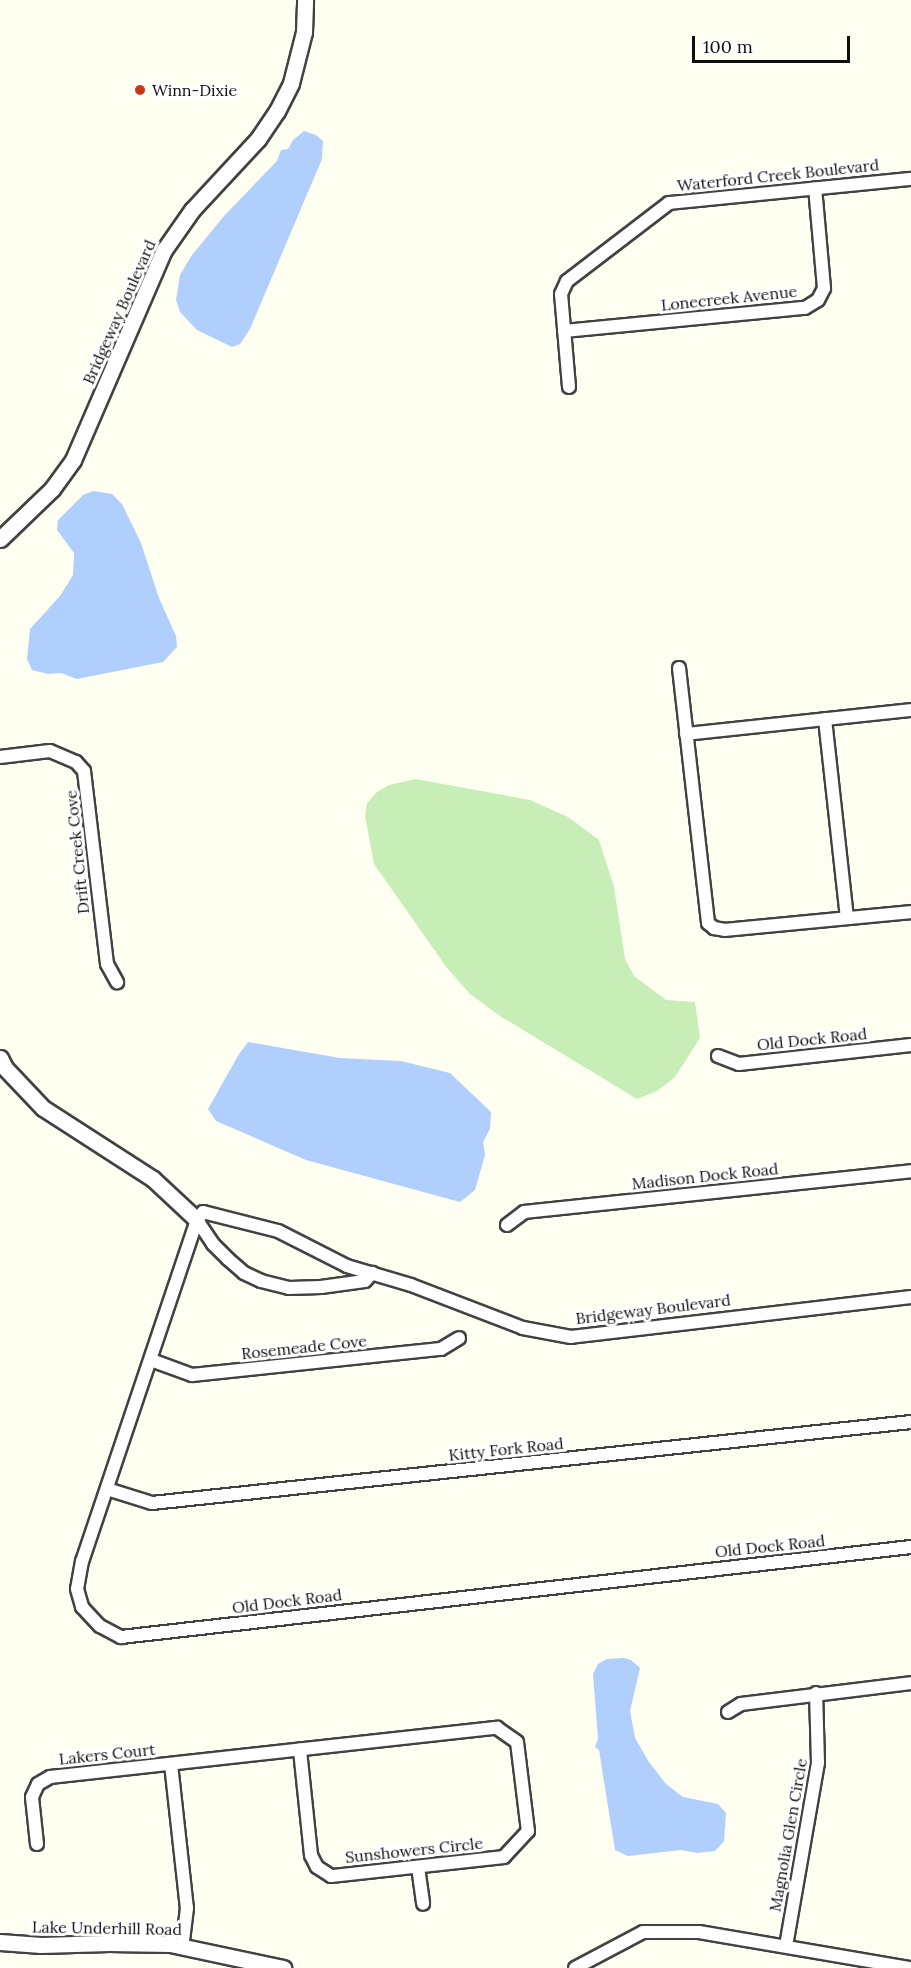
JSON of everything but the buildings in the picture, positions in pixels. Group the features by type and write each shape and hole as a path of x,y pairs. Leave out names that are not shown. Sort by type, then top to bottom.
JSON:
{"street":[{"name":"Bridgeway Boulevard","path":"0,539 52,489 73,460 164,250 192,210 258,139 277,111 291,83 302,43 305,0"},
{"name":"Waterford Creek Boulevard","path":"569,387 561,294 567,281 669,203 911,179"},
{"name":"Lonecreek Avenue","path":"564,331 805,308 818,300 824,288 815,188"},
{"path":"679,668 708,923 714,928 725,930 911,912"},
{"path":"686,734 911,710"},
{"path":"825,719 847,918"},
{"name":"Drift Creek Cove","path":"0,757 50,751 76,762 84,771 107,964 117,982"},
{"name":"Old Dock Road","path":"718,1056 739,1064 911,1045"},
{"path":"2,1066 43,1108 153,1179 197,1220 213,1244 244,1273 261,1281 289,1288 321,1287 365,1281 372,1273"},
{"name":"Madison Dock Road","path":"507,1225 524,1212 911,1171"},
{"name":"Bridgeway Boulevard","path":"197,1220 203,1212 229,1216 278,1232 347,1266 523,1328 571,1337 911,1297"},
{"name":"Old Dock Road","path":"197,1220 81,1561 77,1589 82,1607 100,1626 121,1637 911,1547"},
{"name":"Rosemeade Cove","path":"151,1360 192,1375 441,1349 459,1338"},
{"name":"Kitty Fork Road","path":"107,1489 152,1503 911,1422"},
{"path":"728,1712 741,1704 911,1683"},
{"name":"Magnolia Glen Circle","path":"786,1946 819,1763 816,1693"},
{"name":"Sunshowers Circle","path":"171,1764 497,1728 517,1742 528,1831 504,1857 331,1876 317,1867 311,1855 300,1750"},
{"path":"171,1764 187,1908 182,1946"},
{"name":"Lakers Court","path":"36,1844 32,1797 44,1780 171,1764"},
{"path":"418,1867 423,1904"},
{"path":"575,1968 643,1932 699,1932 909,1968"},
{"name":"Lake Underhill Road","path":"0,1942 41,1945 109,1942 182,1946 283,1968"}],"green space":[{"path":"416,779 530,800 568,817 599,840 614,887 625,959 634,976 666,1000 695,1002 700,1038 675,1077 657,1091 637,1099 500,1016 470,994 447,968 374,864 365,816 367,803 377,792 389,785"}],"water":[{"path":"304,131 316,135 323,141 322,159 250,329 240,344 232,347 197,330 180,312 176,300 180,275 192,255 224,216 277,161 281,150 288,149 293,140"},
{"path":"93,491 112,494 122,504 141,543 159,598 176,636 177,647 163,662 77,679 61,673 48,674 32,670 27,659 30,629 60,596 73,575 74,553 57,530 58,520 83,495"},
{"path":"248,1042 340,1058 401,1061 450,1073 491,1112 490,1129 483,1142 485,1155 475,1190 460,1202 306,1160 216,1121 208,1109"},
{"path":"607,1659 631,1660 640,1668 630,1711 635,1738 649,1762 666,1784 683,1797 718,1804 726,1813 724,1841 715,1851 697,1853 681,1850 628,1856 615,1850 599,1750 595,1747 598,1739 593,1674 598,1664"}],"place":[{"name":"Winn-Dixie","path":"140,90"}]}
